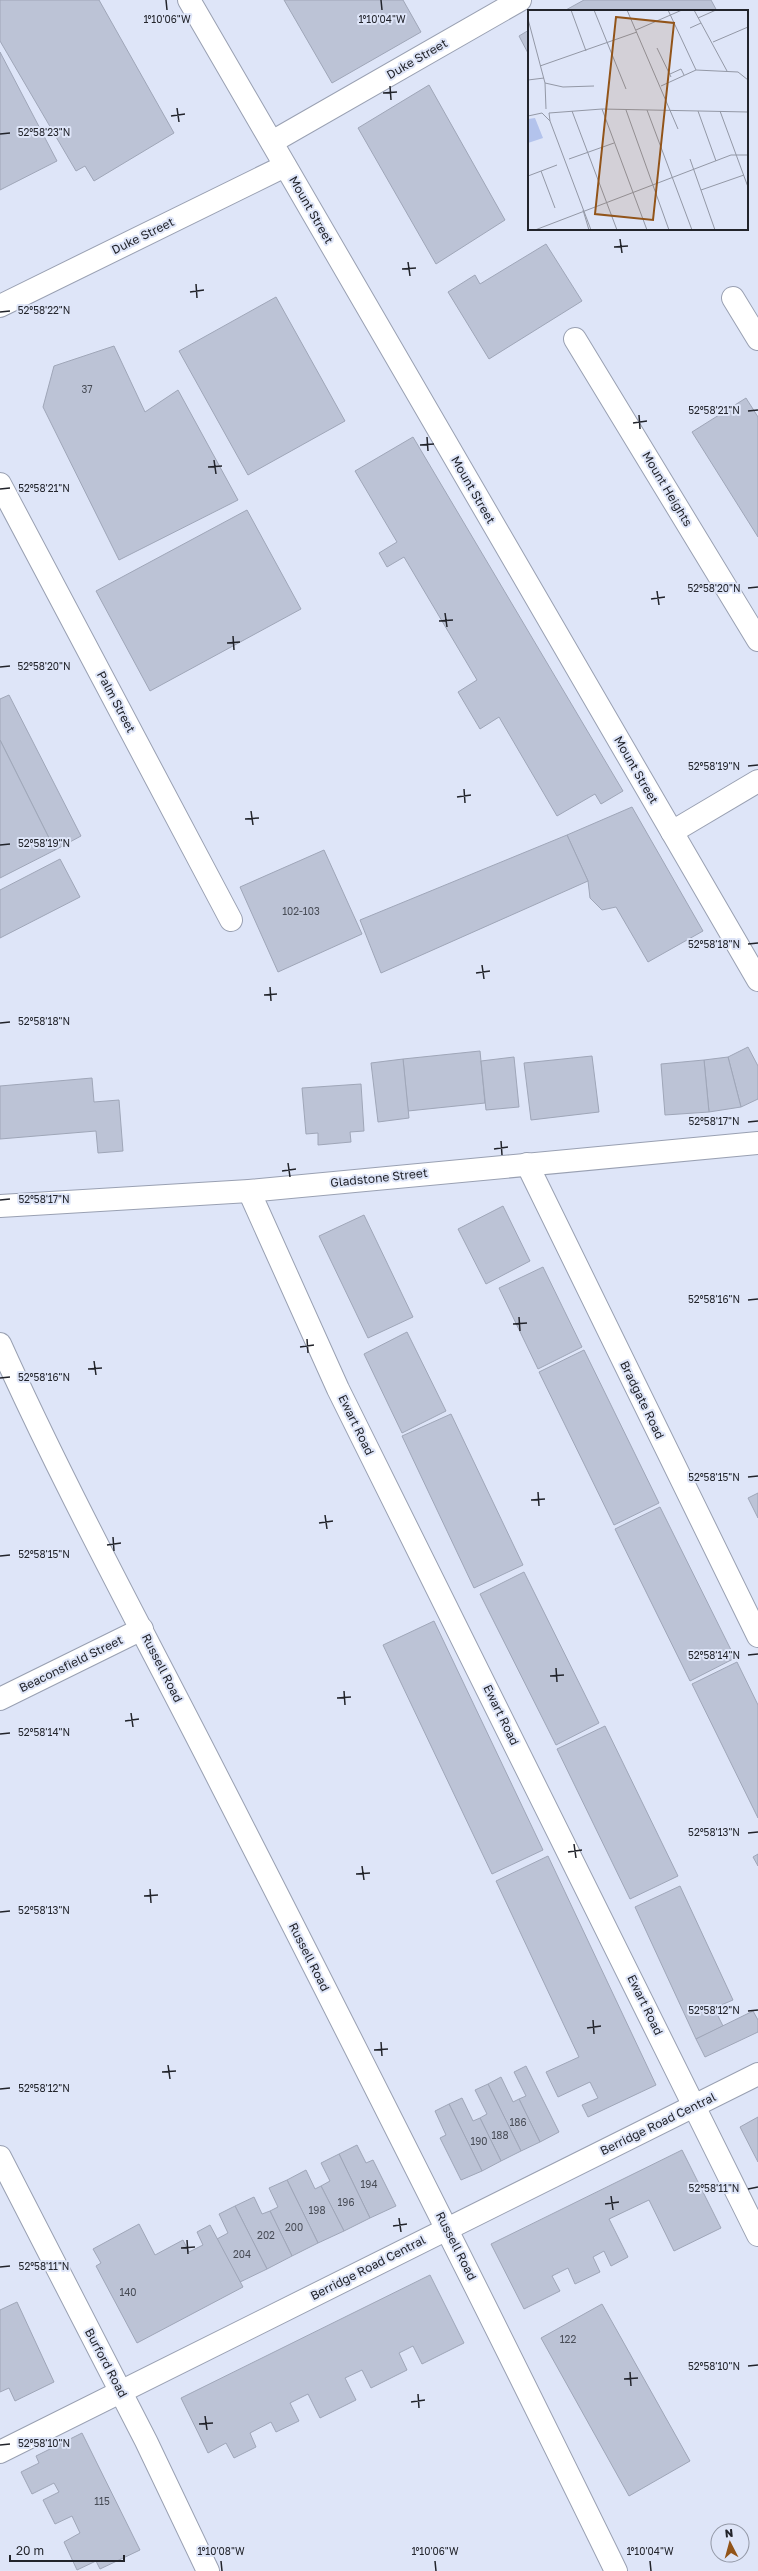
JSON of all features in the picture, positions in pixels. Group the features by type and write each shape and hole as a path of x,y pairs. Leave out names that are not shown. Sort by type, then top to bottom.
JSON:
{"street":[{"name":"Mount Street","path":"189,0 758,980"},
{"name":"Duke Street","path":"272,142 520,0"},
{"name":"Duke Street","path":"0,306 285,166"},
{"path":"733,298 758,339"},
{"name":"Mount Heights","path":"575,339 758,640"},
{"name":"Palm Street","path":"0,484 231,920"},
{"path":"672,832 758,781"},
{"name":"Gladstone Street","path":"0,1206 249,1191 758,1143"},
{"name":"Bradgate Road","path":"527,1164 758,1636"},
{"name":"Ewart Road","path":"249,1191 338,1389 758,2236"},
{"name":"Russell Road","path":"0,1344 45,1443 142,1629 447,2228 616,2571"},
{"name":"Beaconsfield Street","path":"0,1699 142,1629"},
{"name":"Berridge Road Central","path":"0,2452 758,2074"},
{"name":"Burford Road","path":"0,2157 121,2392 208,2571"}],"building":[{"path":"0,0 99,0 174,133 94,181 85,166 76,171 0,41"},
{"path":"284,0 403,0 421,32 332,83"},
{"path":"584,0 711,0 716,10 566,10"},
{"path":"528,31 528,53 519,36"},
{"path":"0,52 57,161 0,190"},
{"path":"429,85 505,220 436,264 358,128"},
{"path":"546,244 582,301 489,359 448,292 475,275 480,284"},
{"path":"276,297 345,421 248,475 179,351"},
{"path":"114,346 145,412 178,390 238,500 119,560 43,407 54,366"},
{"path":"746,398 758,417 758,537 692,432"},
{"path":"413,437 623,791 601,804 595,794 557,816 499,717 480,729 458,692 477,680 404,557 387,567 379,553 397,542 355,471"},
{"path":"247,510 301,609 150,691 96,591"},
{"path":"9,695 81,836 55,850 0,740 0,699"},
{"path":"0,740 55,850 0,878"},
{"path":"632,807 703,931 648,962 616,907 602,910 590,898 588,881 567,835"},
{"path":"567,835 588,881 381,973 360,920"},
{"path":"324,850 362,934 278,972 240,887"},
{"path":"60,859 80,897 0,938 0,890"},
{"path":"748,1047 758,1066 758,1099 741,1107 728,1057"},
{"path":"480,1051 485,1103 408,1111 403,1059"},
{"path":"592,1056 599,1112 531,1120 524,1063"},
{"path":"514,1057 519,1107 486,1110 481,1061"},
{"path":"728,1057 741,1107 709,1112 704,1060"},
{"path":"403,1059 409,1118 378,1122 371,1063"},
{"path":"704,1060 709,1112 665,1115 661,1064"},
{"path":"92,1078 94,1102 119,1100 123,1151 98,1153 96,1131 0,1139 0,1086"},
{"path":"361,1084 364,1131 350,1132 351,1142 318,1145 318,1133 306,1134 302,1088"},
{"path":"503,1206 530,1261 486,1284 458,1229"},
{"path":"364,1215 413,1317 368,1338 319,1236"},
{"path":"543,1267 582,1347 538,1369 499,1288"},
{"path":"407,1332 446,1411 402,1433 364,1354"},
{"path":"584,1350 659,1503 614,1525 539,1372"},
{"path":"451,1414 523,1565 474,1588 402,1436"},
{"path":"758,1493 758,1518 748,1498"},
{"path":"660,1507 735,1658 690,1681 615,1529"},
{"path":"524,1572 599,1723 556,1745 480,1594"},
{"path":"434,1621 543,1850 492,1874 383,1645"},
{"path":"737,1662 758,1705 758,1818 692,1684"},
{"path":"605,1726 678,1876 630,1899 557,1749"},
{"path":"758,1854 758,1866 753,1857"},
{"path":"548,1856 656,2085 588,2117 582,2105 598,2098 590,2082 558,2097 546,2072 579,2057 496,1881"},
{"path":"680,1886 733,2000 714,2008 723,2026 696,2039 635,1907"},
{"path":"753,2011 758,2020 758,2032 705,2057 696,2039"},
{"path":"526,2066 559,2132 540,2142 519,2099 526,2096 514,2072"},
{"path":"501,2077 513,2102 519,2099 540,2142 521,2151 488,2084"},
{"path":"488,2084 521,2151 501,2161 480,2118 487,2114 475,2090"},
{"path":"462,2098 473,2121 480,2118 501,2161 482,2171 449,2104"},
{"path":"449,2104 482,2171 461,2180 440,2138 446,2135 435,2111"},
{"path":"758,2117 758,2162 740,2127"},
{"path":"357,2145 366,2163 373,2160 396,2206 370,2218 339,2154"},
{"path":"682,2150 721,2228 674,2251 649,2200 609,2219 628,2257 611,2266 604,2251 593,2257 600,2272 575,2284 568,2268 552,2276 560,2291 524,2309 491,2244"},
{"path":"339,2154 370,2218 344,2231 321,2186 330,2181 321,2163"},
{"path":"306,2170 315,2189 321,2186 344,2231 318,2243 287,2180"},
{"path":"287,2180 318,2243 292,2256 270,2211 278,2207 269,2188"},
{"path":"254,2197 262,2214 270,2211 292,2256 267,2269 235,2206"},
{"path":"235,2206 267,2269 240,2282 217,2239 228,2233 219,2214"},
{"path":"139,2224 155,2255 183,2240 189,2252 203,2245 197,2232 210,2225 243,2287 137,2343 96,2266 101,2263 93,2249"},
{"path":"430,2275 464,2343 422,2364 413,2346 399,2353 407,2370 371,2388 362,2370 345,2378 356,2400 320,2418 308,2394 290,2403 299,2421 276,2432 271,2422 250,2433 256,2447 234,2458 226,2443 208,2453 181,2398"},
{"path":"17,2302 54,2382 15,2401 9,2388 0,2392 0,2310"},
{"path":"602,2304 690,2461 629,2496 541,2338"},
{"path":"82,2433 140,2550 100,2569 96,2561 77,2570 64,2542 80,2533 72,2516 55,2524 43,2500 59,2492 54,2483 32,2494 21,2472 39,2463 36,2456"}]}
